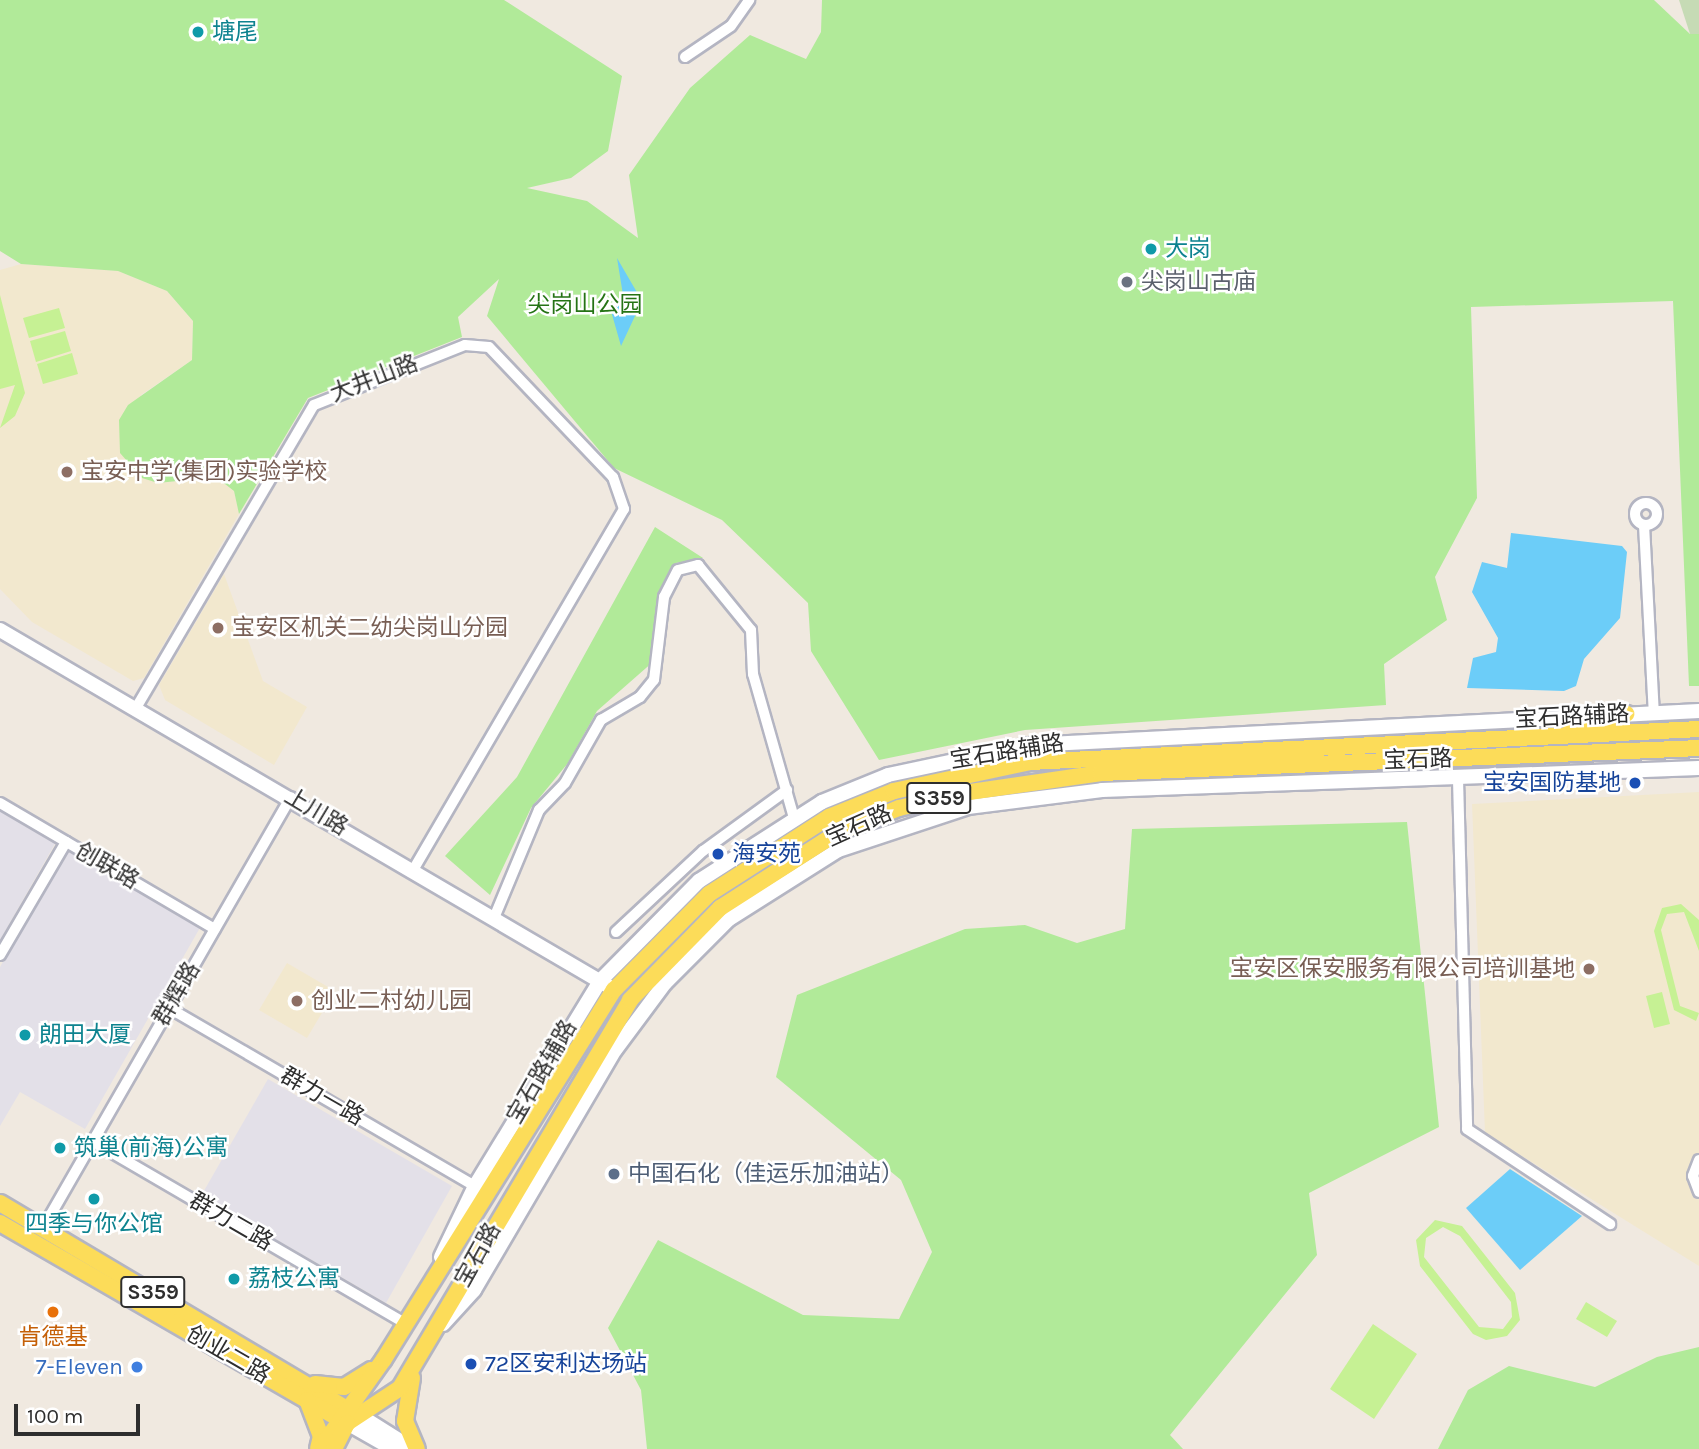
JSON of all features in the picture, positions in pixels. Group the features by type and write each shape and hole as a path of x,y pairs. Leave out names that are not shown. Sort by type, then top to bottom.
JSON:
{"main road":[{"name":"上川路","path":"0,630 290,797 630,1000"},
{"name":"宝石路辅路","path":"410,1319 475,1186 600,981 699,881 794,818 888,775 1029,745 1699,711"},
{"path":"1535,736 1626,714"},
{"name":"宝石路","path":"349,1417 614,990 709,894 829,817 894,790 1030,762 1100,755 1699,729"},
{"name":"宝石路","path":"349,1417 389,1401 419,1360 630,1000 720,908 778,868 899,808 963,793 1101,773 1699,748"},
{"path":"435,1333 474,1290 639,1015 729,919 803,867 876,834 1001,802 1179,784 1458,779 1699,768"},
{"name":"创业二路","path":"0,1203 307,1381 349,1417"},
{"name":"创业二路","path":"0,1223 307,1400 349,1417"},
{"name":"创业二路","path":"307,1381 344,1387 384,1359"},
{"path":"415,1449 405,1413 419,1360"},
{"path":"307,1400 321,1436 319,1449"},
{"path":"319,1449 349,1417"},
{"path":"349,1417 415,1449"},
{"path":"334,1449 349,1417"},
{"path":"349,1417 394,1449"}],"street":[{"path":"685,57 731,26 749,0"},
{"name":"大井山路","path":"136,708 319,400 473,343 496,352 618,484 622,517 413,870"},
{"path":"1644,525 1654,713"},
{"path":"494,918 539,810 565,783 601,720 640,697 654,680 664,597 678,570 698,565 751,629 753,674 794,818"},
{"path":"1458,779 1467,1129 1610,1224"},
{"path":"615,932 703,851 787,790"},
{"name":"群辉路","path":"43,1228 290,797"},
{"name":"创联路","path":"0,803 215,929"},
{"path":"0,956 66,842"},
{"name":"群力一路","path":"169,1008 475,1186"},
{"name":"群力二路","path":"92,1141 410,1319"},
{"path":"1699,1160 1693,1176 1699,1192"}],"shaded area":[{"name":"宝安中学(集团)实验学校","path":"21,264 118,271 167,291 193,321 192,360 141,395 158,483 216,477 234,491 239,514 144,678 133,681 32,622 0,589 0,270"},
{"name":"宝安区机关二幼尖岗山分园","path":"224,574 263,681 307,707 274,765 165,700 159,685"},
{"name":"宝安区保安服务有限公司培训基地","path":"1699,792 1699,1266 1485,1133 1472,804"},
{"path":"0,810 56,842 0,940"},
{"path":"67,848 201,926 85,1129 20,1092 0,1126 0,967"},
{"name":"创业二村幼儿园","path":"287,963 335,991 307,1038 259,1010"},
{"path":"268,1079 452,1186 386,1303 201,1196"}],"green space":[{"name":"尖岗山公园","path":"0,0 504,0 622,76 608,151 571,178 527,188 587,201 638,238 629,175 690,88 750,35 806,59 821,32 822,0 1654,0 1690,34 1699,34 1699,686 1689,686 1673,301 1471,307 1477,498 1435,577 1447,620 1384,664 1386,705 1025,730 879,760 811,651 808,603 722,520 614,468 487,316 499,279 458,317 462,337 308,398 239,514 234,491 216,477 158,483 142,478 120,453 119,420 128,405 192,360 193,321 167,291 118,271 21,264 0,251"},
{"path":"1679,0 1699,0 1699,34 1690,34"},
{"path":"0,295 25,393 15,416 0,428 15,385 0,389"},
{"path":"59,308 65,328 29,338 23,318"},
{"path":"65,331 71,351 36,362 30,341"},
{"path":"72,353 78,374 43,384 37,364"},
{"path":"655,527 703,558 676,563 659,596 654,661 597,711 568,763 531,808 490,895 445,856 517,777"},
{"path":"1407,822 1439,1127 1309,1193 1317,1255 1170,1435 1183,1449 647,1449 641,1390 608,1328 658,1240 803,1315 899,1319 932,1252 901,1180 776,1077 797,995 965,929 1025,925 1077,943 1125,929 1132,829"},
{"path":"1681,904 1699,920 1699,951 1684,912 1667,914 1661,930 1680,1006 1699,1013 1696,1021 1674,1010 1654,931 1662,908"},
{"path":"1662,992 1670,1024 1654,1028 1646,996"},
{"path":"1435,1220 1462,1226 1515,1293 1520,1320 1507,1336 1486,1340 1473,1334 1420,1266 1416,1240","holes":["1443,1227 1460,1236 1511,1302 1512,1317 1503,1329 1479,1327 1424,1257 1426,1238"]},
{"path":"1586,1302 1617,1321 1607,1337 1576,1319"},
{"path":"1373,1324 1417,1354 1374,1419 1330,1389"},
{"path":"1699,1347 1699,1449 1438,1449 1468,1390 1509,1366 1595,1387 1657,1357"}],"water":[{"path":"617,258 642,301 621,346 611,311 623,295"},
{"path":"1511,533 1622,546 1627,552 1620,618 1584,659 1576,686 1564,691 1467,688 1473,658 1496,652 1498,638 1472,592 1482,562 1507,568"},
{"path":"1510,1169 1582,1216 1520,1270 1466,1208"}],"place":[{"name":"塘尾","path":"198,32"},
{"name":"大岗","path":"1151,249"},
{"name":"尖岗山古庙","path":"1127,282"},
{"name":"宝安中学(集团)实验学校","path":"67,472"},
{"name":"宝安区机关二幼尖岗山分园","path":"218,628"},
{"name":"宝安国防基地","path":"1635,783"},
{"name":"海安苑","path":"718,854"},
{"name":"宝安区保安服务有限公司培训基地","path":"1589,969"},
{"name":"创业二村幼儿园","path":"297,1001"},
{"name":"朗田大厦","path":"25,1035"},
{"name":"筑巢(前海)公寓","path":"60,1148"},
{"name":"中国石化（佳运乐加油站）","path":"614,1174"},
{"name":"四季与你公馆","path":"94,1199"},
{"name":"荔枝公寓","path":"234,1279"},
{"name":"肯德基","path":"53,1312"},
{"name":"72区安利达场站","path":"471,1364"},
{"name":"7-Eleven","path":"137,1367"}]}
